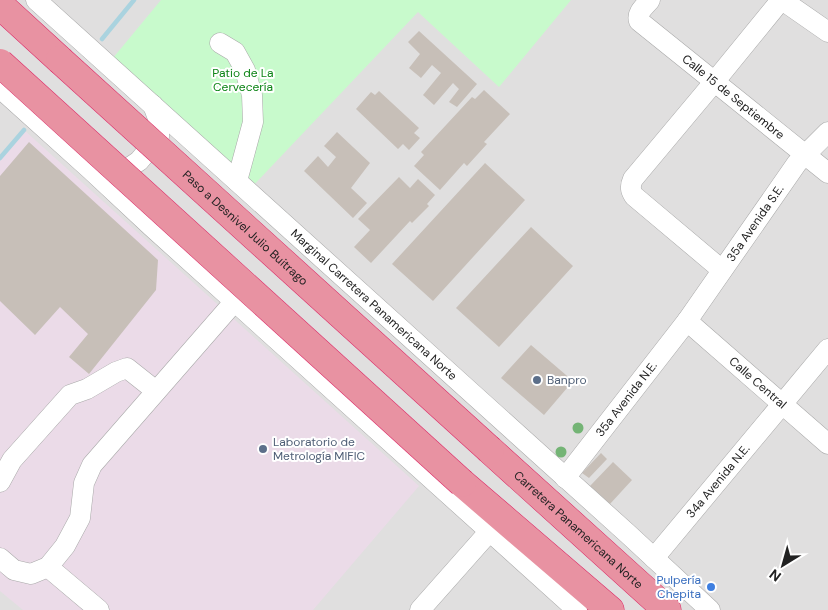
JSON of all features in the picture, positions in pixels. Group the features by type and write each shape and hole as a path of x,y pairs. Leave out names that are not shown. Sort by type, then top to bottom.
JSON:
{"highway":[{"name":"Paso a Desnivel Julio Buitrago","path":"0,5 490,450"},
{"path":"0,63 462,483 610,610"},
{"name":"Carretera Panamericana Norte","path":"490,450 667,610"}],"street":[{"name":"Marginal Carretera Panamericana Norte","path":"36,0 710,610"},
{"name":"Calle 15 de Septiembre","path":"650,0 639,13 640,21 828,173"},
{"path":"722,270 634,196 630,186 633,179 782,0 828,32"},
{"path":"220,42 235,52 245,70 252,95 253,122 236,181"},
{"path":"0,88 577,610"},
{"path":"153,105 159,121 159,137"},
{"name":"35a Avenida S.E.","path":"687,321 797,163 828,132"},
{"path":"91,170 109,173 124,171 139,161 159,137 175,134 192,140"},
{"path":"0,558 14,570 31,574 48,567 65,546 80,518 84,482 92,466 235,301"},
{"name":"35a Avenida N.E.","path":"565,478 687,321"},
{"name":"Calle Central","path":"687,321 828,444"},
{"name":"34a Avenida N.E.","path":"654,558 828,350"},
{"path":"0,482 6,455 70,395 87,389 116,372 127,368 156,391"},
{"path":"420,610 489,532"},
{"path":"48,567 99,610"}],"shaded area":[{"path":"0,0 828,0 828,610 0,610"},
{"path":"24,130 419,486 313,610 23,610 0,591 0,158"}],"green space":[{"name":"Patio de La Cervecería","path":"161,0 571,0 499,87 418,12 248,191 108,64"}],"building":[{"path":"419,31 477,84 457,107 449,102 459,89 453,83 434,105 423,95 441,73 432,65 421,78 409,68 420,54 408,42"},
{"path":"484,90 510,114 484,142 487,144 467,166 464,163 440,190 414,166 424,155 421,152 472,97 475,99"},
{"path":"379,91 419,128 414,133 420,138 409,150 403,144 398,149 356,109 371,92 375,95"},
{"path":"337,132 370,163 351,188 367,203 353,218 304,171 318,156 328,167 336,157 324,146"},
{"path":"29,142 158,260 156,290 89,374 69,357 88,334 60,307 35,335 0,301 0,176"},
{"path":"485,163 525,200 433,301 392,264"},
{"path":"399,177 410,188 418,179 435,195 427,204 429,206 412,223 410,221 371,263 354,247 370,230 358,219"},
{"path":"531,227 573,266 499,347 456,308"},
{"name":"Banpro","path":"531,345 573,381 544,415 501,378"},
{"path":"601,453 607,459 589,478 582,473"},
{"path":"613,462 632,480 610,504 590,486"}],"waterway":[{"path":"102,39 134,0"},
{"path":"0,158 24,130"}],"place":[{"name":"Banpro","path":"537,380"},
{"name":"Laboratorio de Metrología MIFIC","path":"263,449"},
{"name":"Pulpería Chepita","path":"711,587"}]}
